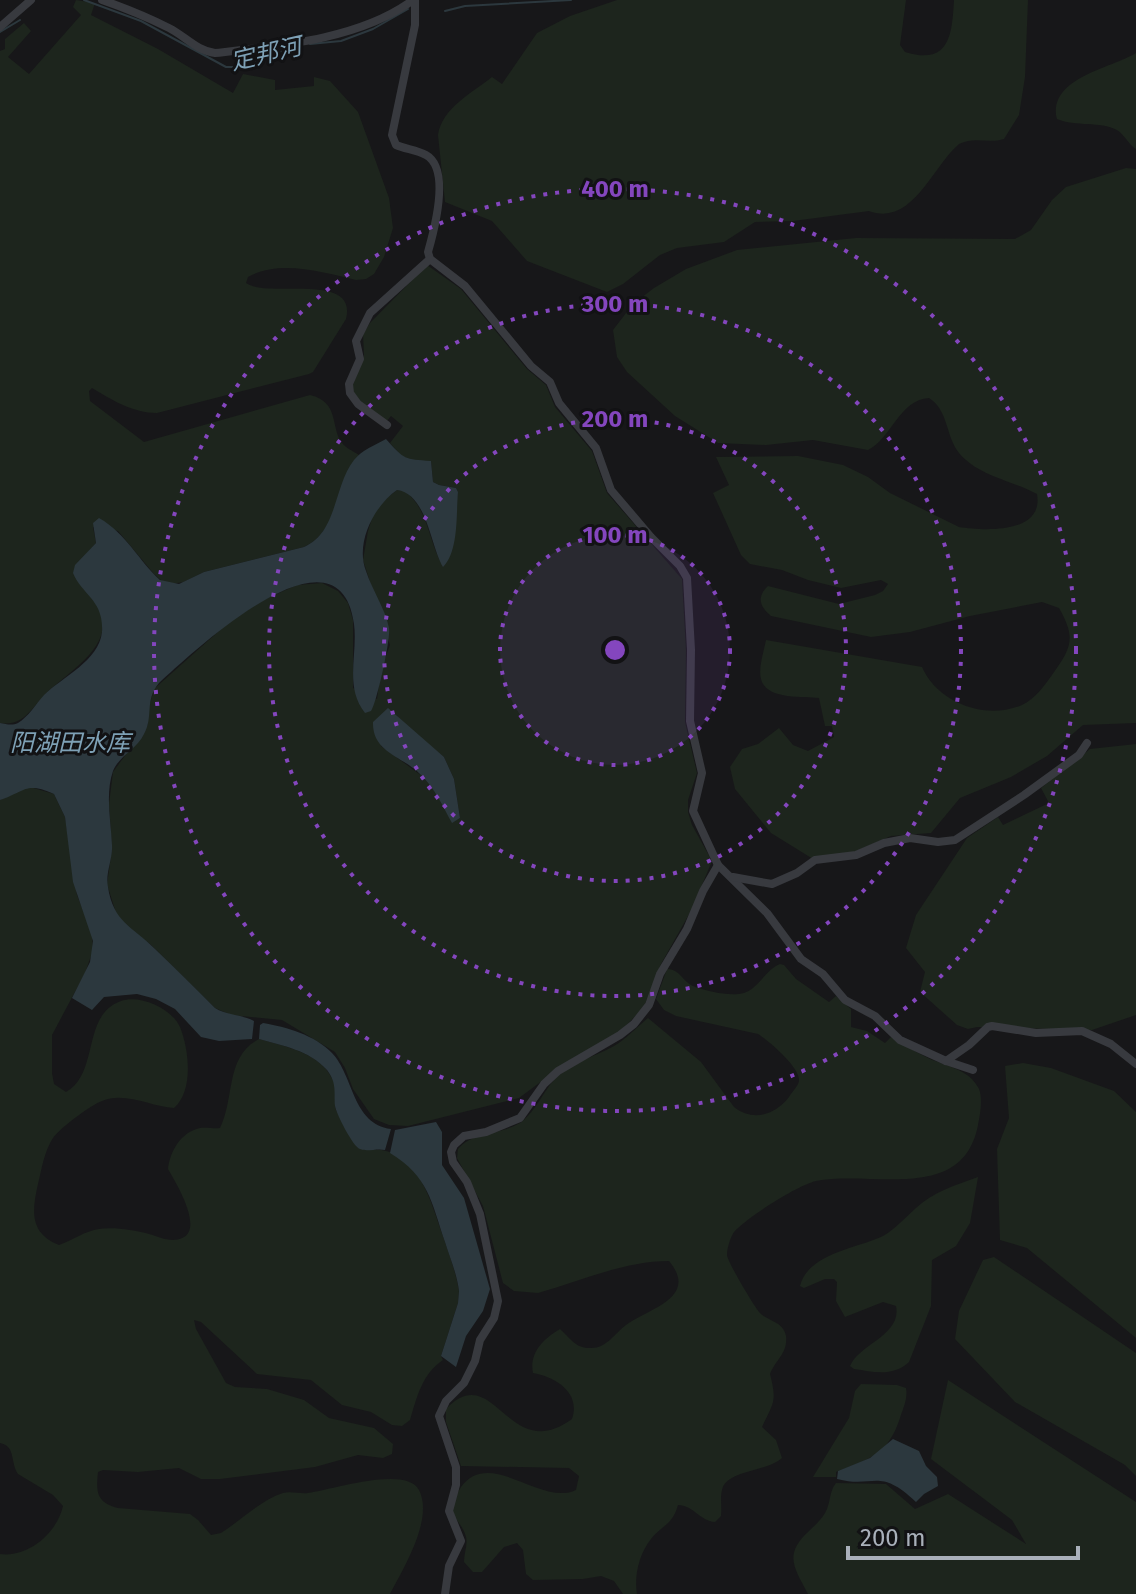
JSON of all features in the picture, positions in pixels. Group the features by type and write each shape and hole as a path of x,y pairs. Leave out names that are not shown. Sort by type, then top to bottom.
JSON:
{"street":[{"path":"0,27 31,0"},
{"path":"102,0 133,11 172,30 204,51 215,53 324,37 367,27 414,0"},
{"path":"414,0 415,25 392,135 396,145 425,154 433,163 440,205 428,252 430,259 465,286 531,366 550,382 559,403 596,448 611,490 680,566 687,578 691,650 690,721 702,773 693,811 718,865 767,913 801,959 823,974 845,1000 870,1012 900,1040 973,1070"},
{"path":"387,425 358,404 350,393 349,384 360,359 356,341 370,313 430,259"},
{"path":"728,876 772,884 797,873 815,860 856,855 884,843 910,838 938,842 955,840 1079,755 1087,743"},
{"path":"445,1594 449,1566 461,1541 449,1511 456,1485 456,1467 439,1416 444,1403 464,1383 475,1361 480,1340 494,1318 498,1301 480,1214 467,1182 453,1162 454,1145 464,1136 486,1132 520,1118 544,1084 558,1071 634,1024 649,1005 660,974 687,929 718,865"},
{"path":"946,1061 992,1026 1036,1033 1082,1031 1111,1044 1136,1064"}],"shaded area":[{"path":"76,0 95,3 91,15 158,49 233,93 243,74 275,80 275,90 314,86 314,77 330,81 358,112 389,198 393,228 384,257 374,274 366,279 287,268 248,277 246,283 257,287 325,291 339,295 346,304 346,319 313,372 157,413 131,408 92,388 89,391 90,401 144,442 310,395 326,403 338,437 359,455 345,479 331,518 316,540 304,547 204,572 184,582 163,582 118,531 93,527 96,543 82,559 80,583 102,614 103,628 99,641 80,665 30,712 17,721 0,723 0,51 5,49 5,39 24,23 31,31 8,57 29,74 81,15 73,7"},
{"path":"617,0 906,0 900,45 905,52 931,55 946,44 954,0 1028,0 1025,77 1019,115 1004,139 959,144 920,192 897,211 755,222 724,242 677,248 660,255 623,284 607,292 527,261 492,221 445,202 438,135 445,117 467,95 492,77 502,84 537,33 570,16"},
{"path":"1136,53 1136,149 1120,132 1110,127 1057,119 1057,105 1071,84"},
{"path":"1126,168 1136,169 1136,723 1083,725 1047,756 1011,777 960,798 931,833 891,836 849,854 813,859 771,833 735,789 730,767 742,749 758,744 779,728 793,745 808,751 834,737 832,726 825,726 819,698 786,696 764,686 760,670 766,640 922,667 929,679 950,699 993,711 1022,705 1039,692 1059,665 1070,635 1059,608 1042,602 910,632 871,637 771,616 761,602 768,586 839,604 875,595 888,584 881,580 841,588 750,564 741,555 713,493 729,485 716,457 798,456 843,465 868,477 890,493 959,527 997,529 1022,523 1031,517 1037,507 1037,494 967,461 955,446 944,416 929,398 910,405 868,450 813,440 766,445 718,443 675,416 627,372 617,357 613,330 633,304 654,288 686,269 737,250 856,238 1015,239 1031,230 1052,200 1066,187"},
{"path":"427,265 461,289 527,369 546,385 555,407 592,451 607,493 682,579 686,650 685,722 697,773 688,800 688,812 712,861 692,909 661,964 644,1007 619,1033 554,1072 519,1098 408,1126 389,1125 374,1119 353,1089 335,1052 282,1020 231,1015 215,1008 150,944 126,926 116,913 107,884 112,849 109,804 113,772 148,724 154,689 229,622 263,600 297,585 322,583 338,591 348,603 353,620 353,688 377,699 381,669 390,645 363,560 373,515 383,501 397,490 405,491 419,507 443,566 458,492 456,488 433,482 431,461 404,457 390,443 403,426 391,416 386,422 355,397 352,387 364,355 363,334","holes":["392,711 444,757 454,779 460,818 452,822 440,797 422,776 381,746"]},
{"path":"1136,744 1136,1015 1092,1030 968,1029 957,1025 920,992 925,972 906,948 916,915 967,838 998,817 1003,825 1049,803 1041,788 1090,749"},
{"path":"30,787 54,794 65,817 77,895 92,933 93,950 85,973 52,1035 54,1084 66,1092 76,1083 88,1059 100,1018 109,1008 129,999 155,1005 176,1020 183,1036 188,1069 185,1091 174,1108 111,1098 91,1107 57,1134 45,1154 35,1203 35,1220 42,1234 59,1245 105,1228 137,1231 170,1240 184,1237 190,1221 183,1197 168,1169 171,1156 182,1138 193,1130 220,1128 236,1067 248,1046 259,1039 314,1058 330,1074 335,1085 335,1107 339,1115 366,1150 383,1150 398,1156 419,1177 433,1206 459,1291 441,1356 443,1360 425,1379 410,1420 402,1426 392,1425 371,1412 342,1405 311,1380 257,1374 201,1322 194,1320 226,1383 235,1387 267,1389 304,1400 329,1418 374,1428 393,1444 392,1454 383,1458 358,1455 315,1467 220,1479 201,1479 179,1468 138,1472 103,1470 98,1472 99,1495 105,1503 118,1508 190,1514 211,1535 221,1533 283,1493 308,1493 384,1479 411,1483 419,1490 423,1515 415,1544 390,1594 0,1594 0,1554 21,1552 40,1542 55,1525 63,1506 53,1495 18,1474 11,1451 0,1443 0,800"},
{"path":"780,964 829,1002 836,996 851,1009 851,1027 867,1031 885,1043 891,1037 971,1078 979,1089 981,1102 978,1125 969,1150 954,1166 935,1175 816,1181 785,1195 734,1232 727,1253 731,1266 760,1313 785,1331 783,1352 770,1374 773,1401 762,1427 776,1440 782,1458 725,1483 721,1493 721,1516 715,1522 678,1505 670,1521 643,1551 637,1573 637,1594 623,1594 614,1581 601,1576 533,1580 526,1574 523,1550 517,1543 504,1547 482,1572 473,1572 464,1562 466,1537 452,1510 461,1487 473,1476 486,1473 501,1475 562,1493 576,1490 579,1476 569,1468 461,1466 446,1422 446,1409 463,1397 477,1396 532,1430 550,1430 572,1419 574,1410 570,1394 558,1382 533,1373 533,1359 539,1347 560,1329 581,1347 602,1346 626,1325 667,1301 678,1284 677,1274 669,1261 619,1268 538,1293 514,1291 503,1283 483,1206 457,1158 458,1149 471,1139 520,1123 559,1075 618,1043 648,1018 701,1062 741,1112 756,1115 777,1108 799,1081 795,1069 776,1048 758,1034 676,1016 664,1010 656,999 667,969 675,971 698,988 739,994 749,991"},
{"path":"1023,1063 1051,1068 1114,1091 1136,1112 1136,1338 1027,1248 1000,1240 997,1149 1009,1118 1005,1066"},
{"path":"978,1177 970,1223 956,1246 932,1260 931,1306 909,1362 890,1372 854,1369 850,1366 855,1358 893,1325 896,1306 883,1302 845,1317 836,1301 837,1282 825,1279 804,1288 800,1286 805,1275 823,1259 883,1236 937,1193"},
{"path":"994,1257 1136,1353 1136,1476 1125,1465 1015,1402 955,1339 959,1311 983,1260"},
{"path":"948,1380 1136,1502 1136,1594 808,1594 796,1569 794,1555 800,1540 825,1513 836,1483 886,1484 915,1509 948,1494 1026,1544 1012,1520 931,1459"},
{"path":"861,1384 906,1388 905,1403 890,1440 876,1454 836,1472 836,1477 813,1477 849,1418 855,1391"}],"water":[{"name":"阳湖田水库","path":"386,439 406,457 431,461 433,482 456,488 457,521 452,552 443,567 421,510 407,494 397,490 381,505 369,526 363,560 389,628 383,670 371,711 365,713 355,692 354,624 343,594 322,583 294,586 231,622 159,683 150,702 144,734 113,771 109,798 112,850 107,882 114,908 125,923 215,1008 254,1021 252,1039 219,1041 201,1037 175,1009 137,994 104,997 92,1010 72,998 90,962 93,941 73,882 65,817 54,794 37,788 26,789 0,800 0,723 14,724 22,720 44,695 87,660 99,642 102,632 100,612 73,573 75,565 96,543 93,523 99,518 109,524 160,580 179,584 204,572 304,547 315,540 329,520 354,460"},
{"path":"388,708 444,757 454,779 460,818 452,823 426,781 378,741 373,722"},
{"path":"263,1023 309,1037 332,1053 361,1109 378,1125 391,1129 385,1150 357,1147 336,1110 334,1083 327,1070 304,1053 259,1039 260,1025"},
{"path":"436,1122 442,1132 442,1165 464,1198 490,1289 483,1311 466,1336 456,1367 441,1356 458,1303 457,1278 427,1191 413,1171 390,1153 395,1130"},
{"path":"893,1439 919,1451 926,1466 937,1477 938,1486 916,1502 903,1491 884,1482 837,1479 838,1471 870,1458"}],"waterway":[{"name":"定邦河","path":"84,0 141,21 226,67 237,67 296,47"},
{"name":"定邦河","path":"445,11 465,6 571,0"},
{"name":"定邦河","path":"310,44 341,41 373,29 408,9"},
{"name":"定邦河","path":"0,32 20,20"}]}
